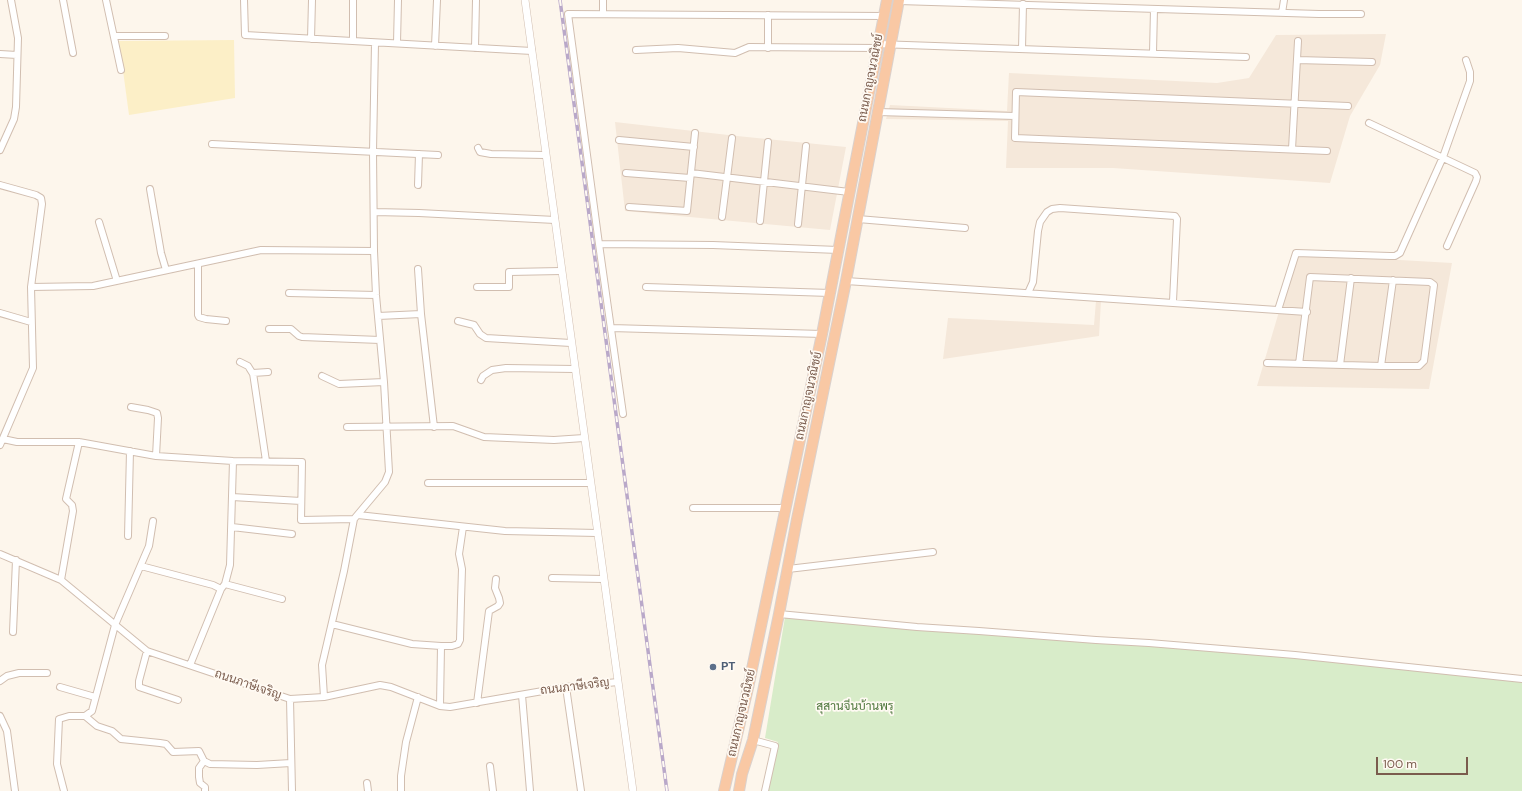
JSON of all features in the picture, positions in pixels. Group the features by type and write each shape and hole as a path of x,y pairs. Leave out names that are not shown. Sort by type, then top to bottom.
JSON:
{"highway":[{"name":"ถนนกาญจนวณิชย์","path":"724,791 748,688 822,334 887,0"},
{"name":"ถนนกาญจนวณิชย์","path":"738,791 753,740 779,614 846,281 899,0"}],"street":[{"path":"0,150 14,119 16,107 18,38 11,0"},
{"path":"64,0 73,53"},
{"path":"106,0 121,70"},
{"path":"244,0 245,35 532,51"},
{"path":"311,39 312,0"},
{"path":"353,0 353,41"},
{"path":"397,44 398,0"},
{"path":"435,46 437,0"},
{"path":"475,48 476,0"},
{"path":"525,0 632,791"},
{"path":"603,0 603,14"},
{"path":"899,0 1282,13 1361,14"},
{"path":"1282,13 1284,0"},
{"path":"1022,49 1023,4"},
{"path":"1153,53 1154,8"},
{"path":"623,414 568,14 884,16"},
{"path":"768,15 768,48"},
{"path":"114,36 165,36"},
{"path":"1292,149 1298,41"},
{"path":"324,697 322,665 356,517 385,482 389,475 390,465 376,295 374,251 373,152 375,43"},
{"path":"636,50 678,48 735,53 749,47 877,46 891,44 1246,57"},
{"path":"0,54 18,56"},
{"path":"1297,60 1372,62"},
{"path":"1278,310 1296,253 1390,256 1398,255 1402,251 1443,157 1470,81 1470,72 1466,60"},
{"path":"1327,151 1015,138 1016,92 1348,106"},
{"path":"878,112 1015,116"},
{"path":"1369,123 1473,171 1477,177 1447,246"},
{"path":"629,207 687,212 695,134"},
{"path":"722,218 732,138"},
{"path":"619,140 694,147"},
{"path":"760,221 768,142"},
{"path":"212,144 438,155"},
{"path":"798,224 806,146"},
{"path":"478,148 480,152 491,154 545,155"},
{"path":"418,185 419,154"},
{"path":"626,173 727,177 849,192"},
{"path":"0,185 36,195 41,198 42,204 31,287 33,368 1,442 79,442 156,456 233,461 302,462 301,520 356,517 505,531 597,533"},
{"path":"150,189 161,252 166,270"},
{"path":"1028,293 1033,282 1040,222 1047,212 1052,209 1060,208 1175,216 1177,219 1173,302"},
{"path":"374,212 555,220"},
{"path":"858,219 965,228"},
{"path":"99,222 117,281"},
{"path":"599,244 713,245 838,250"},
{"path":"31,287 93,286 261,250 374,251"},
{"path":"198,264 198,315 206,319 226,321"},
{"path":"418,270 421,314 434,427"},
{"path":"477,286 509,287 509,272 561,271"},
{"path":"1267,363 1300,364 1417,367 1423,363 1435,286 1430,282 1310,277 1300,364"},
{"path":"1340,365 1351,278"},
{"path":"1381,366 1394,280"},
{"path":"846,281 1307,312"},
{"path":"646,287 830,293"},
{"path":"289,293 376,295"},
{"path":"0,313 31,322"},
{"path":"378,316 421,314"},
{"path":"458,321 474,325 480,334 486,338 571,343"},
{"path":"611,328 822,334"},
{"path":"269,329 291,329 302,337 380,340"},
{"path":"240,362 248,366 253,374 266,461"},
{"path":"481,380 483,376 492,370 506,368 574,369"},
{"path":"253,374 268,372"},
{"path":"322,376 338,384 384,382"},
{"path":"131,407 156,413 158,418 156,456"},
{"path":"347,427 455,426 484,438 554,440 584,438"},
{"path":"61,580 73,511 72,505 66,499 79,442"},
{"path":"128,536 130,452"},
{"path":"190,665 230,566 233,461"},
{"path":"428,484 590,483"},
{"path":"232,497 301,501"},
{"path":"693,508 785,508"},
{"path":"64,791 57,764 59,719 69,716 85,716 92,711 115,625 149,546 153,521"},
{"path":"232,527 292,534"},
{"path":"332,624 408,643 441,646 454,645 460,641 462,569 459,554 463,527"},
{"path":"788,569 933,552"},
{"name":"ถนนภาษีเจริญ","path":"0,554 61,580 147,651 290,699 324,697 380,685 391,687 440,706 450,707 566,687 618,682"},
{"path":"13,632 16,560"},
{"path":"141,566 213,585 282,599"},
{"path":"552,578 603,579"},
{"path":"477,703 489,611 498,606 500,603 495,588 496,579"},
{"path":"779,614 917,627 1288,654 1522,679"},
{"path":"440,706 441,646"},
{"path":"147,651 139,682 139,688 178,700"},
{"path":"0,681 7,676 19,673 47,673"},
{"path":"60,687 95,697"},
{"path":"566,687 581,791"},
{"path":"522,695 530,791"},
{"path":"401,791 401,776 406,742 418,697"},
{"path":"290,699 292,791"},
{"path":"0,716 6,731 15,791"},
{"path":"85,716 98,726 112,731 121,739 166,744 173,752 200,751 204,761 210,764 256,765 291,763"},
{"path":"753,740 776,746 765,791"},
{"path":"204,761 199,768 199,777 200,783 205,787 205,791"},
{"path":"490,766 493,791"},
{"path":"367,783 368,791"}],"shaded area":[{"path":"1386,34 1380,65 1350,116 1330,183 1113,168 1006,168 1008,121 886,119 890,105 1007,111 1009,73 1217,83 1249,78 1276,35"},
{"path":"615,122 846,147 830,230 625,211"},
{"path":"1296,254 1452,263 1429,389 1257,386"},
{"path":"1096,301 1101,301 1099,336 943,359 948,318 1094,325"}],"green space":[{"name":"สุสานจีนบ้านพรุ","path":"785,617 1037,639 1149,645 1522,678 1522,791 767,791 778,742 765,738"}],"sand":[{"path":"234,40 235,98 129,115 119,41"}],"railway":[{"path":"560,0 667,791"}],"place":[{"name":"PT","path":"713,667"}]}
